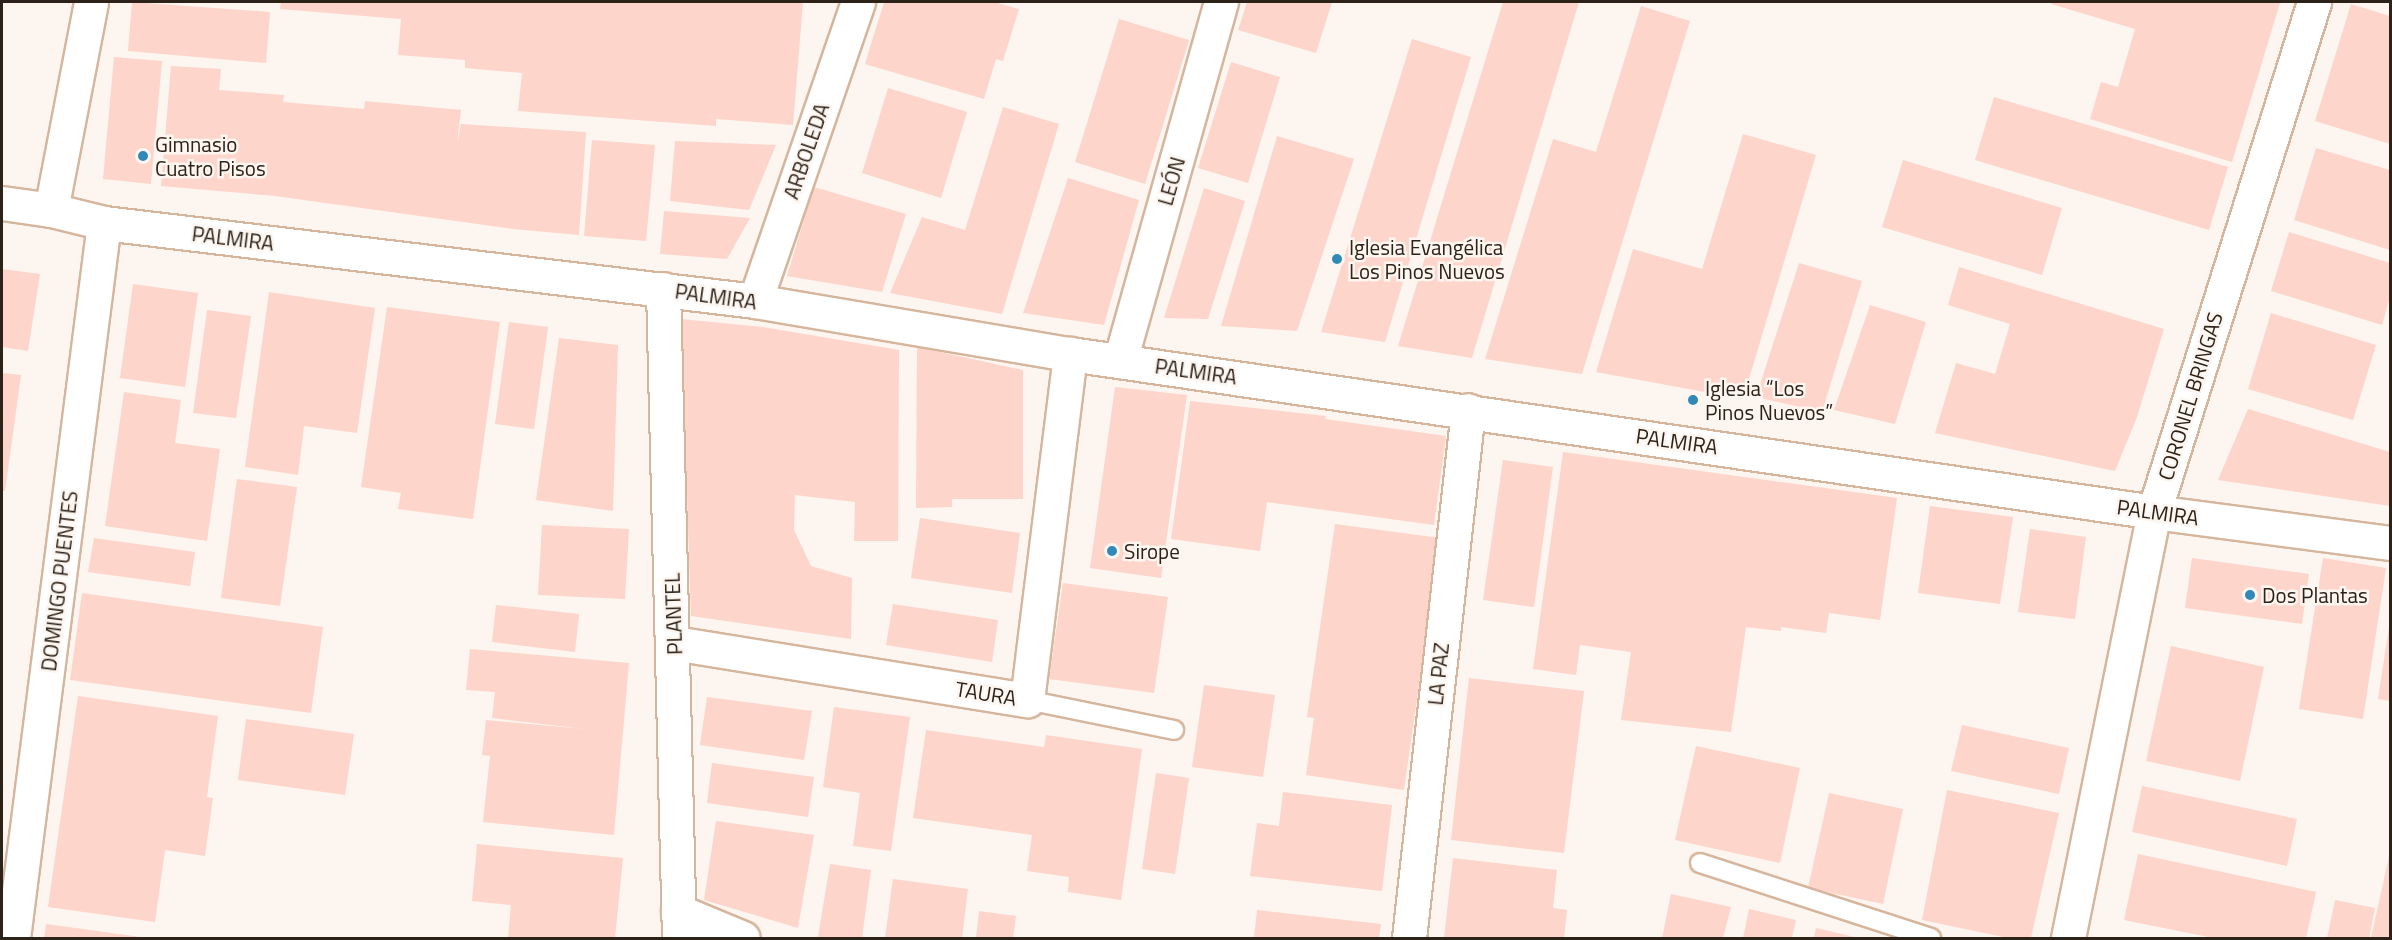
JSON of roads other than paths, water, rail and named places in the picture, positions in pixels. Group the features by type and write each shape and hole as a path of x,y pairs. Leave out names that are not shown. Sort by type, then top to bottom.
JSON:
{"street":[{"path":"51,210 90,2"},
{"name":"ARBOLEDA","path":"755,301 858,2"},
{"name":"LEÓN","path":"1120,361 1221,2"},
{"name":"CORONEL BRINGAS","path":"2068,939 2154,512 2314,2"},
{"name":"PALMIRA","path":"2,203 51,210 104,223 755,301 1070,354 1468,410 2154,512 2391,543"},
{"name":"DOMINGO PUENTES","path":"13,939 104,223"},
{"name":"PLANTEL","path":"663,289 674,643 679,925"},
{"name":"TAURA","path":"674,643 1027,699 1070,354"},
{"name":"LA PAZ","path":"1408,939 1468,410"},
{"path":"679,925 743,939"}],"lane":[{"path":"1027,699 1174,730"},
{"path":"1700,864 1930,939"}],"place":[{"name":"Gimnasio Cuatro Pisos","path":"143,156"},
{"name":"Iglesia Evangélica Los Pinos Nuevos","path":"1337,259"},
{"name":"Iglesia “Los Pinos Nuevos”","path":"1693,400"},
{"name":"Sirope","path":"1112,551"},
{"name":"Dos Plantas","path":"2250,595"}]}
